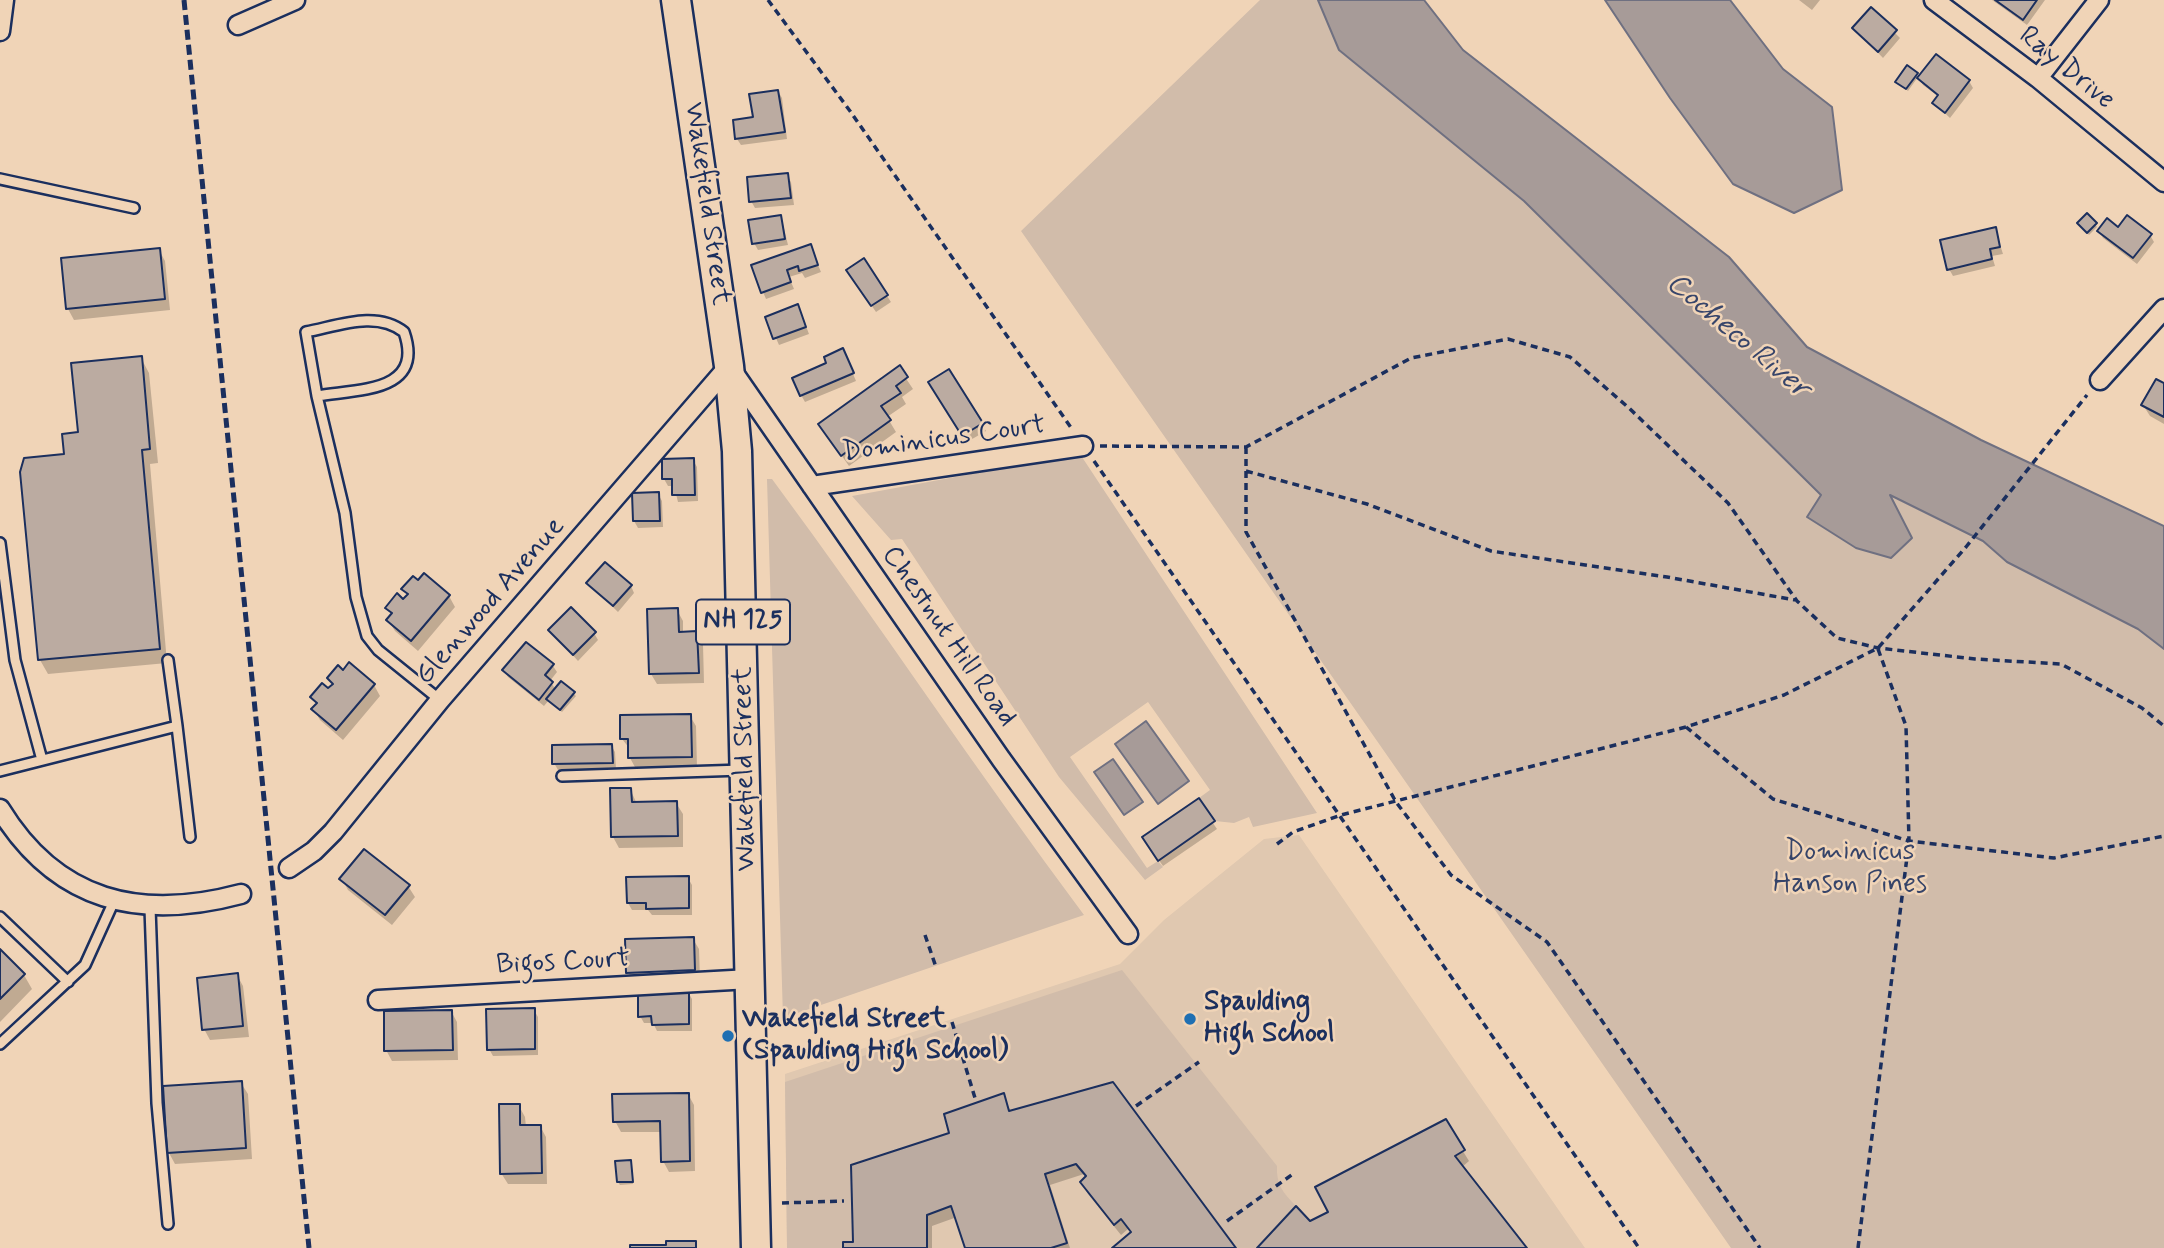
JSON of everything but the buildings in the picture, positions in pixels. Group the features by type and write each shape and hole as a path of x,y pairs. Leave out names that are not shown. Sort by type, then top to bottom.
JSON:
{"main road":[{"name":"Wakefield Street","path":"676,0 729,366 737,451 756,1248"}],"street":[{"path":"0,31 4,0"},
{"path":"238,25 295,0"},
{"name":"Ray Drive","path":"1934,0 2039,78 2164,182"},
{"path":"2039,78 2099,0"},
{"path":"2100,380 2164,309"},
{"name":"Chestnut Hill Road","path":"729,366 1001,759 1128,934"},
{"name":"Glenwood Avenue","path":"289,868 314,851 333,832 440,700 729,366"},
{"name":"Dominicus Court","path":"812,486 1083,446"},
{"path":"0,809 25,844 44,862 90,892 114,901 150,908 205,904 241,894"},
{"name":"Bigos Court","path":"378,1000 750,979"}],"lane":[{"path":"0,178 134,208"},
{"path":"317,396 391,383 403,374 409,359 404,332 395,324 377,319 306,332 317,396 345,513 356,597 367,636 378,650 440,700"},
{"path":"0,543 15,660 42,760"},
{"path":"168,660 190,837"},
{"path":"0,771 177,726"},
{"path":"562,776 746,770"},
{"path":"0,1044 85,965 114,901"},
{"path":"150,908 157,1102 168,1224"},
{"path":"0,917 68,982"}],"path":[{"path":"768,0 850,111 1639,1248"},
{"path":"1083,446 1245,447 1411,358 1508,339 1570,357 1629,408 1728,503 1797,601 1837,638 1878,648 1975,659 2061,664 2142,708 2164,726"},
{"path":"1277,844 1293,832 1341,815 1686,727 1784,695 1878,648 1966,547 2100,380"},
{"path":"1245,447 1247,532 1396,802 1451,876 1547,942 1760,1248"},
{"path":"1246,471 1367,504 1491,551 1667,577 1797,601"},
{"path":"1858,1248 1909,841 1906,726 1878,648"},
{"path":"1686,727 1773,799 1909,841 2054,858 2164,836"},
{"path":"925,935 936,967"},
{"path":"952,1022 975,1098"},
{"path":"1136,1105 1199,1062"},
{"path":"1227,1221 1293,1174"},
{"path":"782,1203 844,1201"}],"shaded area":[{"name":"Spaulding High School","path":"1299,835 1585,1248 787,1248 785,1074 1120,964 1164,920 1264,839"}],"green space":[{"name":"Dominicus Hanson Pines","path":"1260,0 1318,0 1339,50 1524,201 1821,495 1807,517 1888,495 1983,541 2007,562 2138,629 2164,649 2164,1248 1731,1248 1021,231"},
{"path":"1080,454 1317,813 1253,827 1249,817 1234,823 1215,821 1199,798 1210,790 1148,702 1070,757 1147,868 1158,861 1163,867 1145,880 1059,777 902,539 891,540 852,496"},
{"path":"767,479 772,479 812,533 1084,915 783,1018"},
{"path":"1122,970 1277,1166 1281,1188 1296,1206 1257,1248 1237,1248 1113,1082 1009,1111 1004,1093 944,1114 949,1133 851,1165 853,1242 843,1242 843,1248 787,1248 785,1082"}],"water":[{"name":"Cocheco River","path":"1318,0 1424,0 1463,50 1729,257 1807,347 1981,440 2164,526 2164,649 2138,629 2007,562 1983,541 1890,495 1912,538 1891,558 1856,548 1807,517 1821,495 1524,201 1339,50"},
{"path":"1605,0 1730,0 1783,69 1832,107 1842,190 1794,213 1733,184 1670,98"},
{"path":"1146,721 1189,781 1158,804 1115,744"},
{"path":"1113,759 1143,802 1124,815 1094,772"}],"railway":[{"path":"184,0 309,1248"}],"place":[{"name":"Spaulding High School","path":"1190,1019"},
{"name":"Wakefield Street (Spaulding High School)","path":"728,1036"}]}
